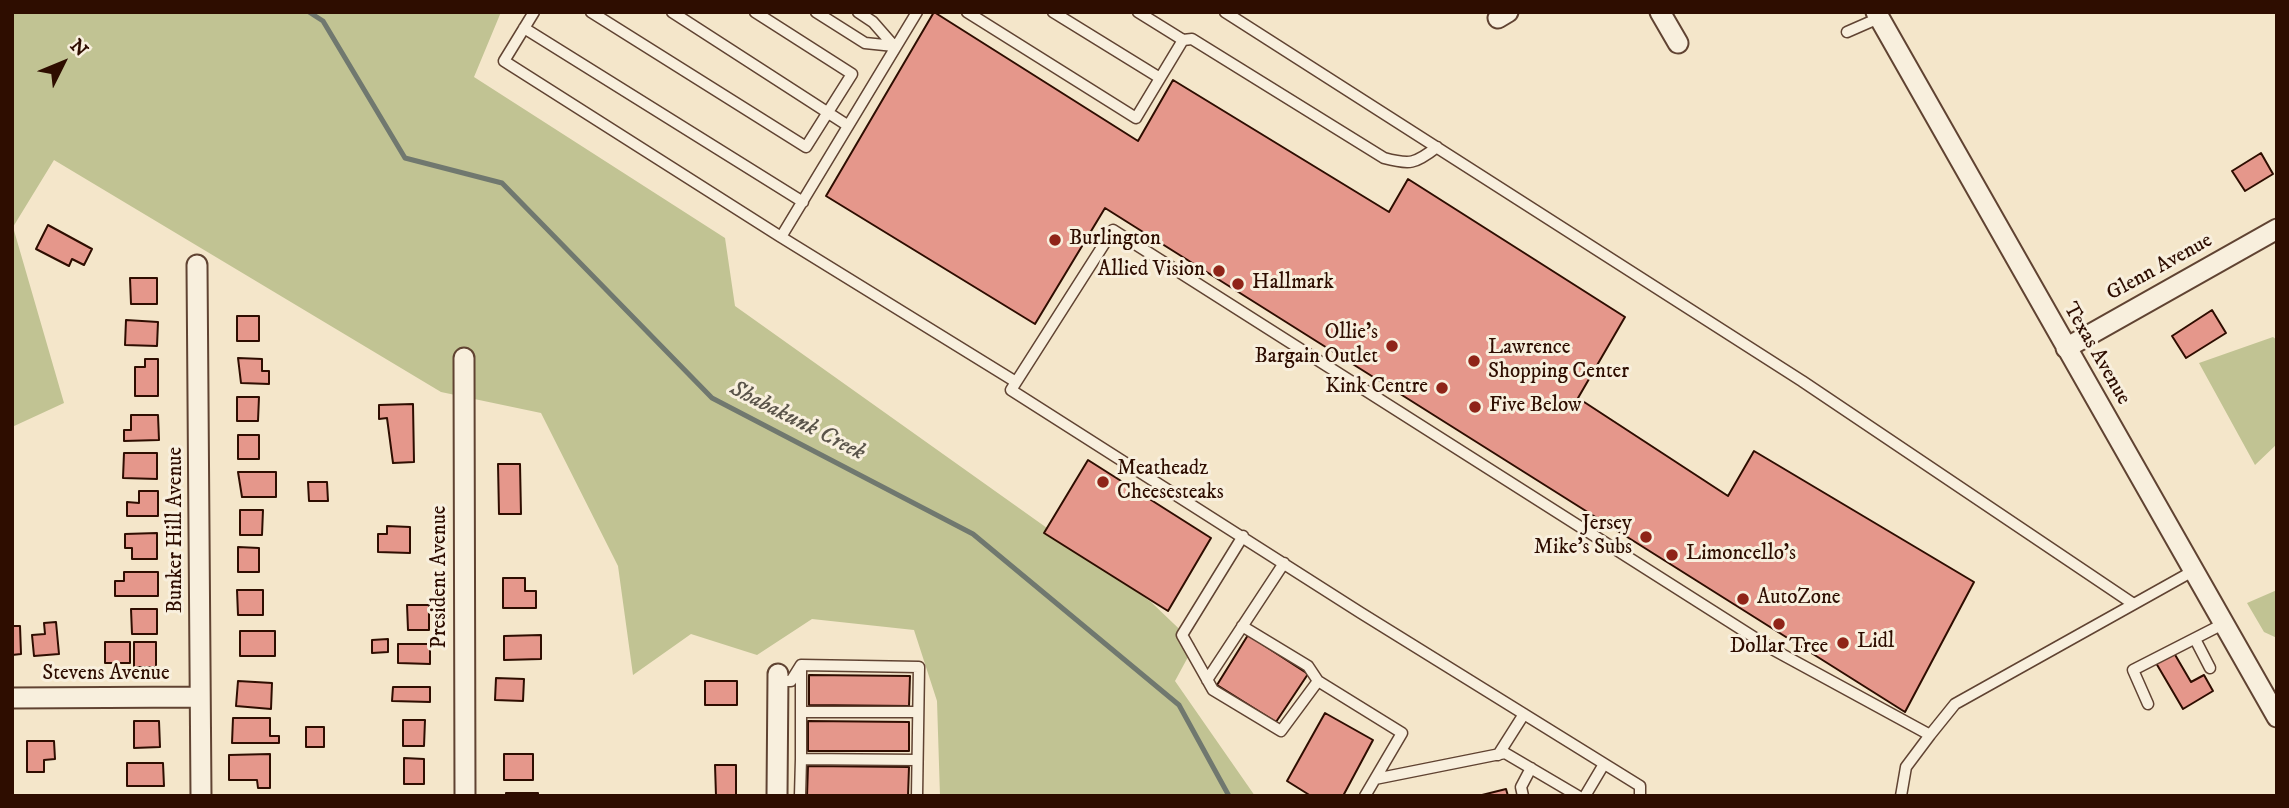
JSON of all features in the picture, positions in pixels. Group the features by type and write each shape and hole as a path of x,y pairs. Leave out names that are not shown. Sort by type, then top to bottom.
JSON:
{"street":[{"path":"1660,12 1678,43"},
{"name":"Texas Avenue","path":"1881,14 2066,348 2277,717"},
{"name":"Glenn Avenue","path":"2066,348 2277,229"},
{"name":"Bunker Hill Avenue","path":"197,265 201,796"},
{"name":"President Avenue","path":"464,358 465,796"},
{"path":"777,796 778,678"},
{"name":"Stevens Avenue","path":"12,698 200,697"}],"lane":[{"path":"534,12 504,61 1016,382"},
{"path":"591,12 806,147 852,74 755,12"},
{"path":"672,12 848,125"},
{"path":"816,12 865,43 894,46"},
{"path":"858,12 873,22 894,46"},
{"path":"781,237 917,12"},
{"path":"967,12 1136,118 1182,40"},
{"path":"1053,12 1160,78"},
{"path":"1138,12 1182,40 1192,39 1384,158 1408,164 1422,159 1437,147"},
{"path":"1225,12 1802,381 2132,603"},
{"path":"1847,32 1881,14"},
{"path":"524,28 803,202"},
{"path":"1640,796 1640,786 1011,390 1114,230 1774,650 1930,735"},
{"path":"1242,536 1182,635 1213,690 1281,731 1318,681"},
{"path":"1207,680 1284,563"},
{"path":"1901,796 1906,767 1955,704 2193,571"},
{"path":"2148,704 2133,670 2223,624"},
{"path":"1242,626 1308,666 1318,681 1402,733 1365,796"},
{"path":"2195,639 2210,668"},
{"path":"778,678 791,681 802,665"},
{"path":"800,796 802,665"},
{"path":"802,665 919,667 917,796"},
{"path":"801,712 918,712"},
{"path":"1498,755 1524,714"},
{"path":"1375,779 1505,753 1578,796"},
{"path":"801,759 917,760"},
{"path":"1585,796 1604,764"},
{"path":"1523,796 1521,787 1531,768"}],"green space":[{"path":"12,12 501,12 474,77 725,238 735,306 1151,602 1195,644 1175,681 1255,796 940,796 937,701 914,630 812,619 757,655 691,634 633,675 618,566 541,413 441,392 54,160 13,227 64,403 12,427"},
{"path":"2273,337 2277,340 2277,444 2255,465 2199,363"},
{"path":"2277,590 2277,638 2264,632 2247,603"}],"building":[{"name":"Lawrence Shopping Center","path":"934,12 1138,141 1173,80 1389,212 1408,179 1625,317 1578,398 1728,496 1754,451 1974,582 1905,712 1105,208 1035,324 826,196"},
{"path":"2261,153 2273,174 2245,191 2232,171"},
{"path":"48,225 92,249 84,265 72,259 69,266 36,249"},
{"path":"130,278 157,278 157,304 131,304"},
{"path":"2212,310 2226,333 2186,358 2172,336"},
{"path":"237,316 259,316 259,341 237,341"},
{"path":"126,320 158,322 157,346 125,345"},
{"path":"238,358 262,359 262,371 269,371 269,384 241,383"},
{"path":"145,359 158,359 158,396 135,396 135,367 145,367"},
{"path":"237,397 259,397 258,421 237,421"},
{"path":"413,404 414,462 393,463 387,418 379,419 379,405"},
{"path":"131,415 158,415 159,440 124,441 124,430 131,430"},
{"path":"238,435 259,435 259,459 238,459"},
{"path":"124,453 157,453 157,479 123,478"},
{"path":"1088,460 1211,538 1168,611 1044,533"},
{"path":"498,464 520,464 521,514 499,514"},
{"path":"238,472 276,472 276,497 242,497"},
{"path":"308,482 327,482 328,501 309,501"},
{"path":"139,491 158,491 158,516 127,516 127,502 139,503"},
{"path":"240,510 263,510 262,535 240,535"},
{"path":"387,526 410,527 410,553 378,552 378,534 387,534"},
{"path":"157,533 157,559 132,559 132,548 125,548 125,534"},
{"path":"238,547 259,548 259,572 238,572"},
{"path":"124,572 158,572 158,596 115,596 115,581 124,581"},
{"path":"503,578 525,578 525,591 536,591 536,608 503,608"},
{"path":"237,590 263,590 263,615 238,615"},
{"path":"407,605 429,605 429,630 408,630"},
{"path":"131,609 157,609 157,634 132,634"},
{"path":"56,622 59,654 34,656 32,635 45,634 44,623"},
{"path":"12,626 20,626 21,654 12,655"},
{"path":"240,631 275,631 275,656 240,656"},
{"path":"541,635 541,659 504,660 504,636"},
{"path":"1248,635 1308,674 1276,722 1217,685"},
{"path":"388,639 388,652 372,653 372,640"},
{"path":"105,642 130,642 130,663 105,663"},
{"path":"134,642 156,642 156,667 134,667"},
{"path":"398,644 430,644 430,664 398,663"},
{"path":"2174,653 2191,682 2204,675 2213,691 2183,709 2156,663"},
{"path":"809,675 910,676 909,706 809,705"},
{"path":"496,678 524,679 523,701 495,700"},
{"path":"238,681 272,683 271,709 236,706"},
{"path":"705,681 737,681 737,705 705,705"},
{"path":"393,687 430,687 430,702 392,701"},
{"path":"1325,713 1373,740 1343,796 1311,796 1287,781"},
{"path":"233,718 270,718 270,736 279,736 279,743 232,743"},
{"path":"403,720 425,720 424,746 403,746"},
{"path":"134,721 159,721 160,747 134,748"},
{"path":"808,721 909,722 909,751 808,751"},
{"path":"306,727 324,727 324,747 306,747"},
{"path":"27,741 54,741 55,759 44,760 44,772 27,772"},
{"path":"270,754 270,788 258,788 257,780 229,780 229,755"},
{"path":"504,754 533,754 533,780 504,780"},
{"path":"404,758 424,759 424,784 404,784"},
{"path":"127,763 163,763 164,786 127,786"},
{"path":"715,765 736,765 736,796 716,796"},
{"path":"808,766 909,767 908,796 807,796"},
{"path":"1506,789 1508,796 1478,796"},
{"path":"506,793 538,793 538,796 506,796"}],"waterway":[{"name":"Shabakunk Creek","path":"309,12 323,21 405,158 502,183 712,398 973,534 1179,705 1229,796"}],"place":[{"name":"Burlington","path":"1055,240"},
{"name":"Allied Vision","path":"1219,271"},
{"name":"Hallmark","path":"1238,284"},
{"name":"Ollie's Bargain Outlet","path":"1392,346"},
{"name":"Lawrence Shopping Center","path":"1474,361"},
{"name":"Kink Centre","path":"1442,388"},
{"name":"Five Below","path":"1475,407"},
{"name":"Meatheadz Cheesesteaks","path":"1103,482"},
{"name":"Jersey Mike's Subs","path":"1646,537"},
{"name":"Limoncello's","path":"1672,555"},
{"name":"AutoZone","path":"1743,599"},
{"name":"Dollar Tree","path":"1779,624"},
{"name":"Lidl","path":"1843,643"}]}
